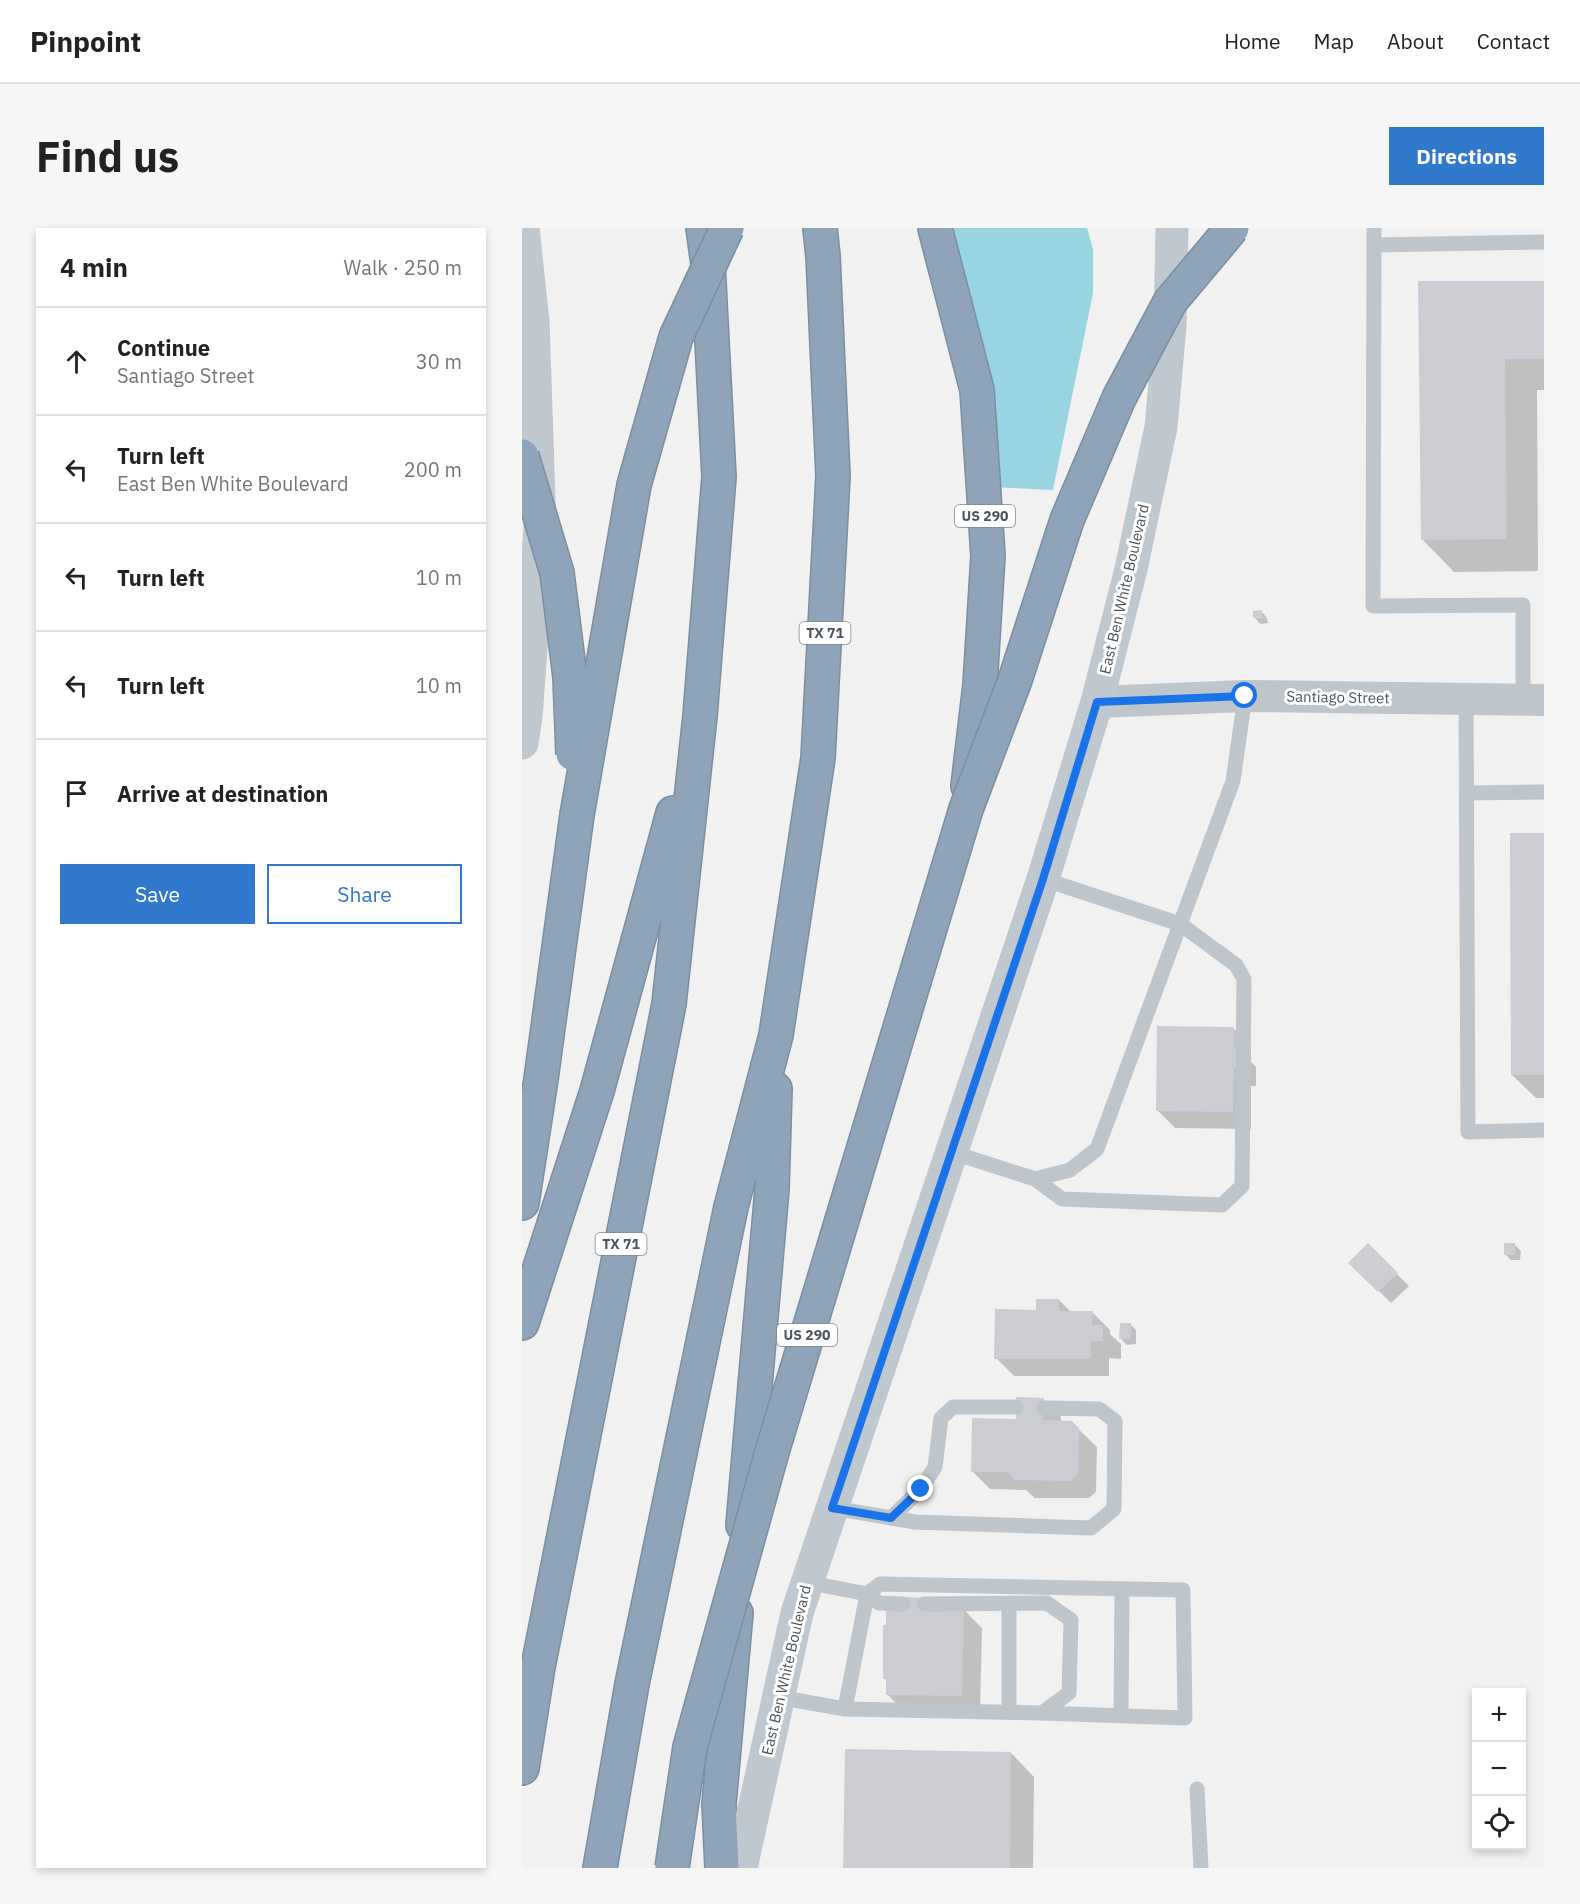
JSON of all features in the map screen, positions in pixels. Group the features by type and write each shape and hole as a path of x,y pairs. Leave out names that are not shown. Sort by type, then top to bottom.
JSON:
{"highway":[{"name":"TX 71","path":"522,1768 538,1667 669,1004 700,716 719,477 708,264 703,228"},
{"path":"522,1203 577,815 634,485 676,337 727,228"},
{"name":"TX 71","path":"600,1868 632,1684 728,1218 776,1035 818,758 833,488 824,267 820,228"},
{"name":"US 290","path":"672,1868 693,1735 772,1452 966,809 980,685 988,556 977,390 935,228"},
{"path":"966,809 1015,680 1067,520 1119,398 1170,302 1232,228"},
{"path":"522,456 557,573 570,677 577,815"},
{"path":"522,1323 597,1091 700,716"},
{"path":"722,1868 719,1804 772,1189 776,1035"}],"main road":[{"path":"522,743 526,717 540,528 533,321 524,228"},
{"name":"East Ben White Boulevard","path":"741,1868 796,1613 1043,879 1097,702 1131,569 1161,428 1170,326 1172,229"}],"street":[{"name":"Santiago Street","path":"1097,702 1245,696 1533,700"}],"lane":[{"path":"1374,228 1373,606 1523,605 1533,700"},
{"path":"1374,245 1544,242"},
{"path":"1035,1179 1070,1170 1097,1149 1233,781 1245,696"},
{"path":"1466,699 1468,1132 1544,1130"},
{"path":"1467,793 1544,792"},
{"path":"951,1152 1035,1179 1062,1199 1222,1205 1242,1186 1244,979 1236,964 1180,924 1043,879"},
{"path":"891,1518 921,1489 935,1467 941,1418 953,1407 1016,1407"},
{"path":"832,1508 915,1522 1091,1528 1114,1509 1115,1421 1100,1409 1044,1408"},
{"path":"806,1582 867,1594 879,1603 903,1604"},
{"path":"778,1697 845,1709 1185,1718 1183,1590 880,1584 867,1594 845,1709"},
{"path":"1121,1715 1122,1589"},
{"path":"1008,1712 1009,1603"},
{"path":"924,1604 1047,1603 1071,1620 1069,1694 1042,1713"},
{"path":"1197,1789 1201,1868"}],"water":[{"path":"947,228 1087,228 1093,249 1093,293 1053,490 970,486"}],"building":[{"path":"1418,281 1544,281 1544,359 1505,359 1507,539 1421,540"},
{"path":"1262,610 1263,618 1253,618 1253,611"},
{"path":"1510,833 1544,833 1544,1075 1511,1075"},
{"path":"1157,1026 1234,1027 1234,1047 1238,1047 1238,1068 1234,1069 1233,1112 1156,1111"},
{"path":"1368,1243 1398,1273 1378,1292 1348,1263"},
{"path":"1504,1243 1515,1243 1515,1255 1504,1255"},
{"path":"1036,1299 1059,1299 1059,1311 1093,1311 1092,1325 1103,1325 1103,1341 1091,1341 1091,1359 994,1359 995,1309 1036,1310"},
{"path":"1120,1323 1131,1323 1131,1339 1119,1339"},
{"path":"1016,1397 1044,1398 1043,1420 1072,1421 1079,1428 1078,1473 1071,1481 1015,1480 1007,1472 971,1472 972,1418 1016,1419"},
{"path":"903,1597 924,1598 964,1608 962,1696 886,1695 886,1679 883,1679 883,1625 886,1625 886,1608"},
{"path":"845,1749 1011,1752 1010,1868 843,1868"}],"route":[{"path":"921,1489 891,1518 832,1508 1043,879 1097,702 1245,696"}]}
